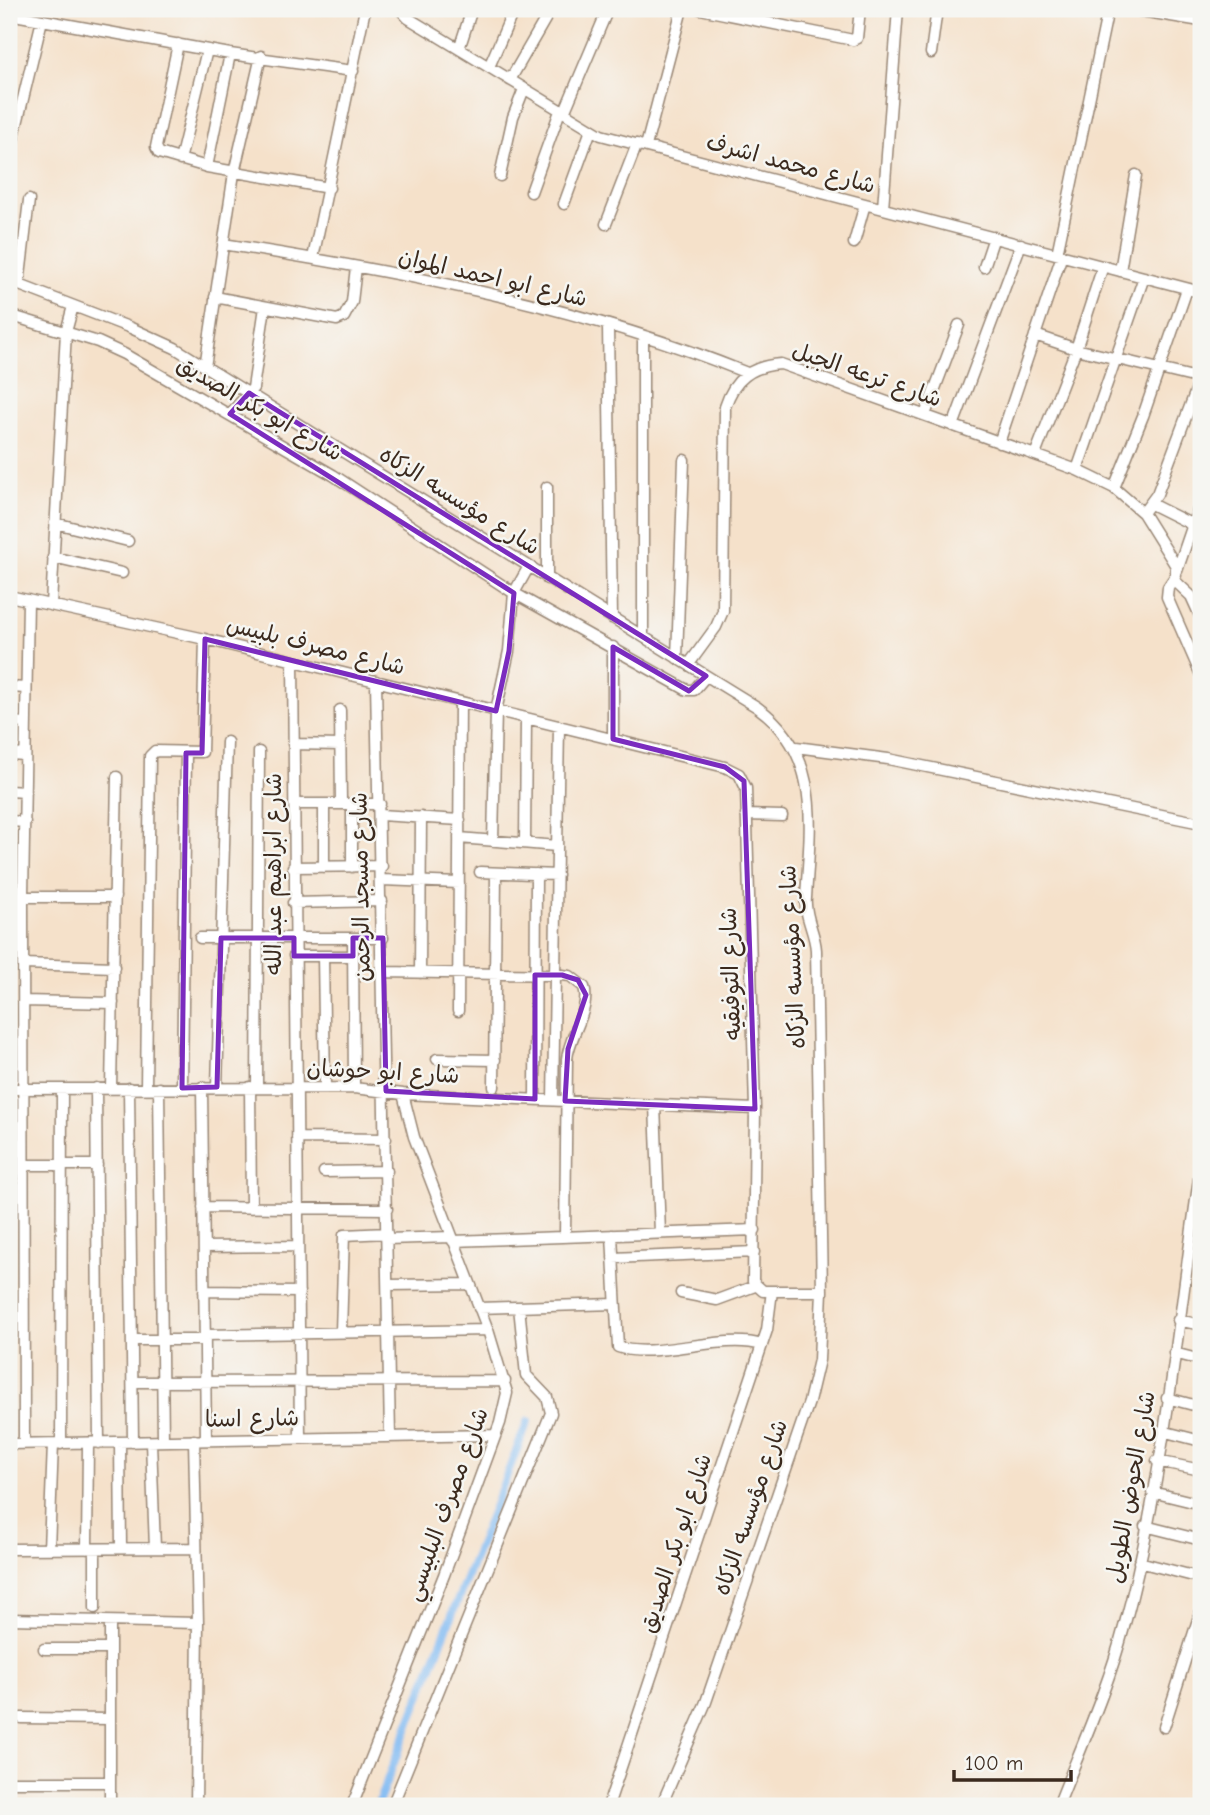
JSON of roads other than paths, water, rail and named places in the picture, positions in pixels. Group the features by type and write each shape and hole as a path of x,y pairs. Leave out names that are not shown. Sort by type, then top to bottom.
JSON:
{"street":[{"path":"313,258 365,9"},
{"name":"شارع محمد اشرف","path":"400,9 403,15 591,130 1201,292"},
{"path":"459,49 472,9"},
{"path":"489,67 514,9"},
{"path":"510,80 551,9"},
{"path":"531,192 562,112 608,9"},
{"path":"606,224 642,145 681,9"},
{"path":"700,9 856,40 860,9"},
{"path":"883,208 898,9"},
{"path":"931,53 937,9"},
{"path":"999,443 1060,255 1108,9"},
{"path":"1129,9 1201,21"},
{"path":"9,14 230,54 261,56 352,71"},
{"path":"9,157 42,20"},
{"path":"178,44 156,147 162,155 234,173 328,188"},
{"path":"180,160 207,50"},
{"path":"206,167 230,54"},
{"path":"205,367 234,173 261,56"},
{"path":"500,176 510,127 524,89"},
{"path":"564,204 591,130"},
{"path":"1120,271 1136,175"},
{"path":"14,283 29,201"},
{"path":"854,243 865,204"},
{"path":"984,267 994,237"},
{"name":"شارع ابو احمد الموان","path":"223,244 456,285 692,350 747,373"},
{"path":"953,426 1021,244"},
{"path":"1035,455 1076,349 1103,266"},
{"path":"215,297 333,319 344,317 352,302 356,267"},
{"path":"1077,470 1144,277"},
{"name":"شارع مؤسسه الزكاه","path":"14,283 153,337 205,367 528,568 643,635 773,718 796,747 807,785 805,899 816,950 816,1291 819,1360 809,1402 706,1702 661,1806"},
{"path":"1114,488 1187,289"},
{"path":"51,605 66,332 73,306"},
{"path":"230,414 248,393 255,379 265,307"},
{"name":"شارع ابو بكر الصديق","path":"9,315 111,347 333,475 514,593 687,690 694,690 703,674"},
{"path":"925,415 959,325"},
{"path":"608,326 612,618"},
{"path":"1035,335 1076,349 1201,378 1147,508 1192,526 1201,539"},
{"path":"643,336 643,635"},
{"name":"شارع ترعه الجبل","path":"747,373 764,365 780,364 1077,470 1114,488 1147,508 1176,575 1191,596 1201,618"},
{"path":"689,664 716,627 723,611 725,407 729,393 747,373"},
{"path":"677,658 684,460"},
{"path":"547,487 547,579"},
{"path":"1201,501 1176,575 1168,587 1167,597 1201,675"},
{"path":"55,523 128,541"},
{"path":"53,557 122,572"},
{"path":"493,841 496,710 509,651 514,593 528,568"},
{"name":"شارع مصرف بلبيس","path":"9,596 205,639 612,739"},
{"path":"24,1444 23,897 28,600"},
{"path":"146,1088 150,756 155,751 202,752 205,639"},
{"path":"612,647 612,739"},
{"name":"شارع ابراهيم عبد الله","path":"293,661 293,903 300,1438"},
{"name":"شارع مسجد الرحمن","path":"376,681 383,901 382,1078 386,1091 390,1437"},
{"path":"9,687 26,688"},
{"path":"458,1010 460,702"},
{"path":"340,710 340,745 352,867"},
{"path":"525,843 526,718"},
{"path":"9,722 26,723"},
{"path":"553,1100 559,726"},
{"name":"شارع التوفيقيه","path":"612,739 733,770 744,781 755,1109 755,1230 752,1277 755,1286"},
{"path":"217,1087 227,742"},
{"path":"293,744 340,745"},
{"path":"796,747 888,759 1201,823"},
{"path":"251,1208 258,938 259,752"},
{"path":"182,1087 186,753"},
{"path":"9,754 25,755"},
{"path":"111,1088 117,777"},
{"path":"9,791 25,792"},
{"path":"294,804 347,804 421,817 460,820"},
{"path":"324,804 324,867"},
{"path":"747,815 782,816"},
{"path":"420,973 421,817"},
{"path":"9,821 25,822"},
{"path":"460,838 557,846"},
{"path":"293,867 382,866"},
{"path":"480,872 557,875"},
{"path":"494,1087 496,873"},
{"path":"535,1099 536,874"},
{"path":"382,880 459,883"},
{"path":"9,897 115,897"},
{"path":"293,903 383,901"},
{"path":"200,938 383,938"},
{"path":"353,938 354,1088"},
{"path":"294,956 353,956"},
{"path":"323,956 325,1087"},
{"path":"23,964 114,967"},
{"path":"384,972 555,975 578,980 586,995 568,1049 565,1101 565,1236"},
{"path":"23,1001 113,1003"},
{"path":"437,1059 495,1060"},
{"path":"195,1806 197,1548 200,1440 205,1382 202,1087"},
{"name":"شارع ابو حوشان","path":"9,1089 325,1087 403,1094 755,1109"},
{"path":"95,1608 91,1549 96,1088"},
{"path":"129,1088 133,1442"},
{"path":"159,1088 163,1441"},
{"path":"50,1549 57,1444 62,1089"},
{"name":"شارع مصرف البلبيسي","path":"352,1806 505,1407 505,1381 414,1137 403,1094"},
{"path":"655,1105 660,1233"},
{"path":"297,1138 386,1139"},
{"path":"24,1165 97,1165"},
{"name":"شارع الحوض الطويل","path":"1058,1806 1119,1645 1139,1562 1188,1255 1197,1221 1201,1166"},
{"path":"324,1172 387,1171"},
{"path":"203,1207 387,1209"},
{"path":"341,1332 344,1234 452,1239 755,1230"},
{"path":"612,1235 617,1342 624,1349 740,1341 762,1345"},
{"path":"204,1247 298,1247"},
{"path":"613,1258 754,1252"},
{"path":"1188,1255 1201,1258"},
{"path":"388,1285 470,1284"},
{"path":"681,1293 717,1300 755,1286 772,1292 816,1291"},
{"path":"204,1291 299,1292"},
{"name":"شارع ابو بكر الصديق","path":"608,1806 686,1580 767,1330 772,1292"},
{"path":"479,1308 615,1304"},
{"path":"392,1806 551,1413 547,1396 526,1375 519,1307"},
{"path":"1178,1320 1201,1325"},
{"path":"132,1340 299,1333 488,1330"},
{"path":"1174,1353 1201,1360"},
{"path":"133,1382 505,1381"},
{"path":"1167,1398 1201,1407"},
{"path":"1162,1431 1201,1441"},
{"name":"شارع اسنا","path":"9,1444 495,1435"},
{"path":"151,1442 155,1548"},
{"path":"120,1443 121,1548"},
{"path":"1157,1461 1201,1469"},
{"path":"1152,1492 1201,1504"},
{"path":"1145,1526 1201,1540"},
{"path":"9,1549 197,1548"},
{"path":"1139,1562 1201,1578"},
{"path":"1164,1727 1196,1644 1201,1610"},
{"path":"9,1619 198,1623"},
{"path":"110,1622 110,1806"},
{"path":"44,1649 110,1650"},
{"path":"21,1718 110,1719"},
{"path":"9,1782 110,1782"}],"waterway":[{"path":"377,1806 528,1421"}]}
